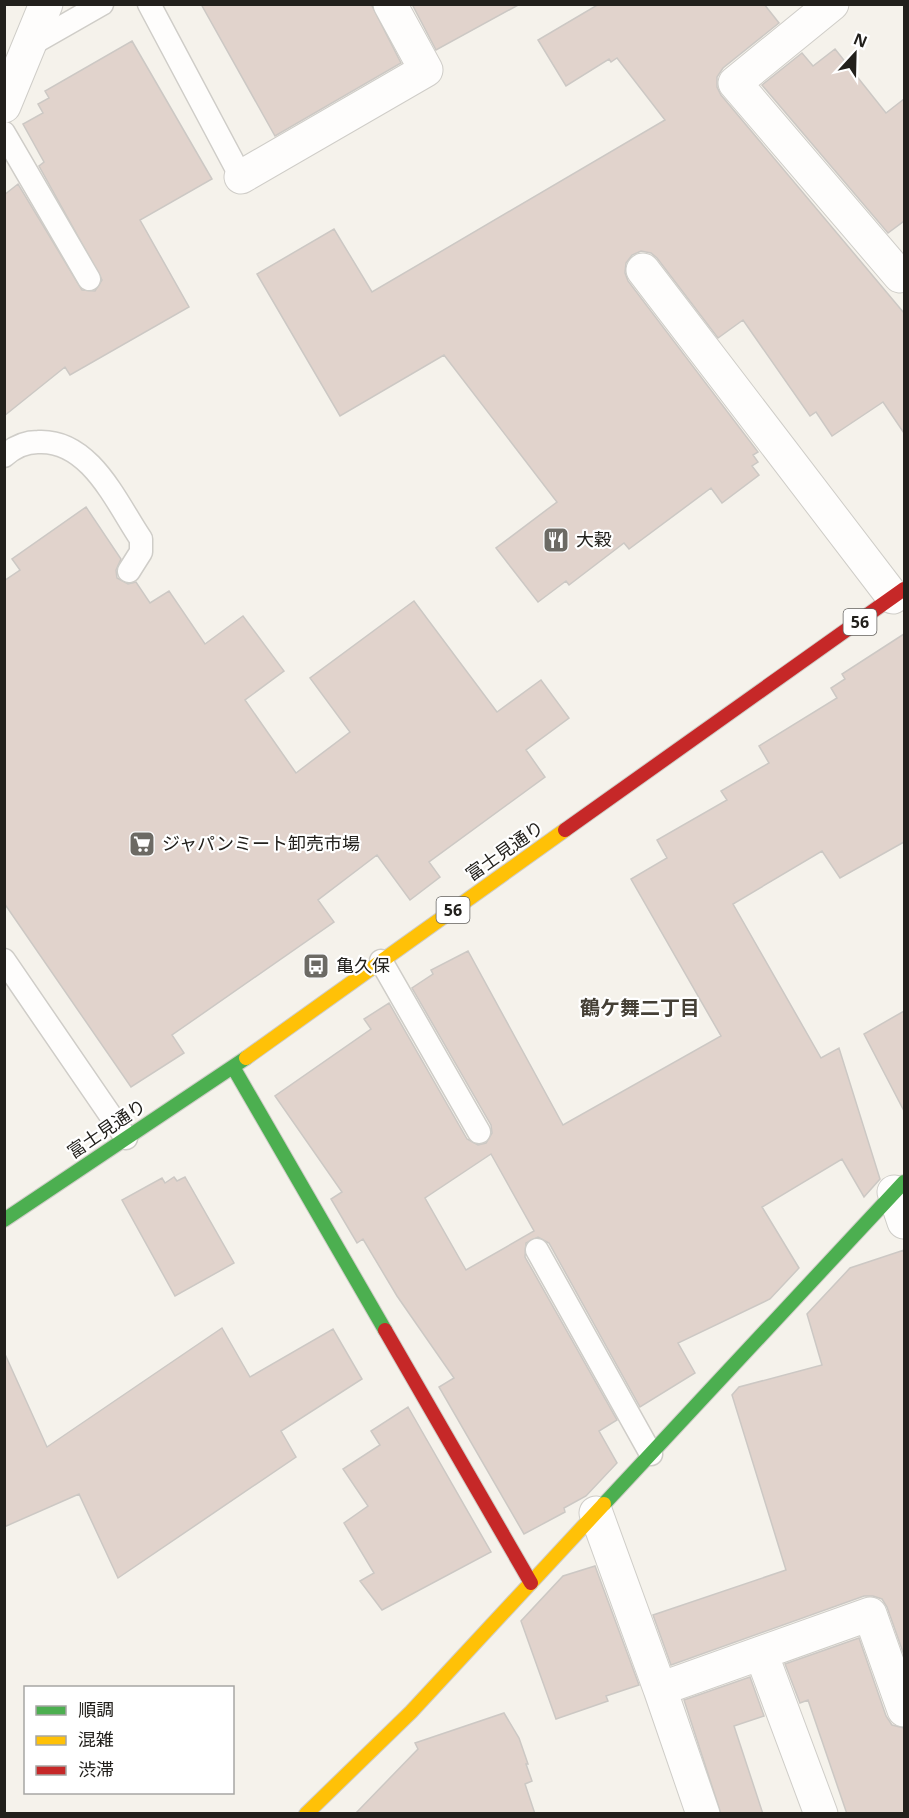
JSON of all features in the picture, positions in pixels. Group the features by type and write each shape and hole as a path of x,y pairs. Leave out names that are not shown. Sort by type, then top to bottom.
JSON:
{"street":[{"path":"8,91 32,44 46,4"},
{"path":"241,177 426,70 390,4"},
{"path":"832,4 735,83 900,276 904,273"},
{"path":"643,270 899,593"},
{"name":"富士見通り","path":"4,1220 233,1067 899,593"},
{"path":"233,1067 531,1583"},
{"path":"306,1814 411,1712 651,1454 901,1198"},
{"path":"596,1513 703,1814"},
{"path":"660,1689 870,1614 904,1710"},
{"path":"761,1653 821,1814"}],"lane":[{"path":"32,44 102,4"},
{"path":"150,4 241,177"},
{"path":"4,133 89,279"},
{"path":"4,456 27,442 61,444 76,451 94,469 141,539 141,552 129,571"},
{"path":"4,960 126,1138"},
{"path":"381,961 479,1132"},
{"path":"537,1250 651,1454"}],"building":[{"path":"201,4 371,4 401,63 275,136"},
{"path":"412,4 520,4 436,50"},
{"path":"599,4 764,4 779,23 723,68 717,77 717,87 721,95 904,313 904,433 883,402 832,436 816,412 810,416 743,320 718,338 657,258 651,253 641,251 632,255 626,263 625,273 628,281 758,452 753,455 758,462 752,466 759,475 722,503 711,488 629,549 624,543 569,585 566,581 538,602 496,548 557,502 444,355 340,416 257,274 334,229 372,292 665,120 617,58 611,62 609,59 566,86 538,40"},
{"path":"132,41 212,179 140,220 189,307 70,375 65,367 4,416 4,195 18,184 82,290 95,291 102,280 39,166 44,162 23,124 43,113 38,104 49,98 45,91"},
{"path":"835,49 886,113 904,99 904,221 888,233 762,85 802,53 813,66"},
{"name":"ジャパンミート卸売市場","path":"86,507 121,559 116,570 117,578 128,584 136,582 150,603 169,591 205,644 243,616 284,671 245,700 296,773 350,732 310,678 414,601 497,712 541,680 569,718 526,750 545,777 429,862 440,877 410,900 377,855 318,900 334,922 172,1035 184,1053 131,1087 4,903 4,581 20,570 12,559"},
{"path":"904,634 904,842 840,878 822,851 733,904 821,1058 839,1048 880,1179 864,1197 842,1159 762,1207 799,1268 770,1299 678,1343 695,1373 640,1407 549,1243 538,1237 526,1243 525,1257 617,1420 599,1431 617,1463 586,1496 564,1508 565,1512 524,1534 439,1387 454,1378 397,1296 363,1239 357,1243 331,1199 342,1192 275,1096 371,1029 364,1019 389,1003 467,1139 478,1145 486,1143 492,1133 491,1125 412,988 433,974 431,970 468,951 563,1125 721,1036 631,879 667,858 657,840 727,800 721,791 769,763 759,746 837,698 831,688 845,679 842,674","holes":["491,1154 534,1231 466,1270 425,1198"]},
{"path":"904,1011 904,1111 864,1034"},
{"path":"174,1177 177,1181 185,1177 234,1263 175,1296 122,1200 162,1178 165,1183"},
{"path":"904,1250 904,1655 882,1599 864,1596 671,1665 653,1615 786,1570 732,1395 739,1387 822,1365 807,1314 850,1268"},
{"path":"222,1328 250,1377 333,1329 362,1379 281,1431 296,1457 118,1578 79,1494 4,1527 4,1352 47,1447"},
{"path":"408,1407 491,1552 382,1610 360,1581 374,1573 344,1523 368,1506 343,1469 380,1445 371,1431"},
{"path":"595,1566 639,1685 606,1696 608,1701 556,1719 521,1621 563,1576"},
{"path":"859,1638 886,1716 892,1725 904,1728 904,1814 847,1814 808,1700 800,1703 785,1664"},
{"path":"750,1677 764,1716 734,1726 763,1814 721,1814 684,1700"},
{"path":"504,1713 519,1738 528,1764 526,1764 532,1781 525,1784 535,1814 355,1814 418,1749 415,1743"}],"traffic: fast":[{"path":"4,1220 246,1058"},
{"path":"233,1067 385,1330"},
{"path":"604,1504 904,1182"}],"traffic: slow":[{"path":"246,1058 565,830"},
{"path":"306,1814 411,1712 604,1504"}],"traffic: jam":[{"path":"565,830 904,589"},
{"path":"385,1330 531,1583"}],"place":[{"name":"大穀","path":"556,540"},
{"name":"ジャパンミート卸売市場","path":"142,844"},
{"name":"亀久保","path":"316,966"}],"district":[{"name":"鶴ケ舞二丁目","path":"640,1008"}]}
